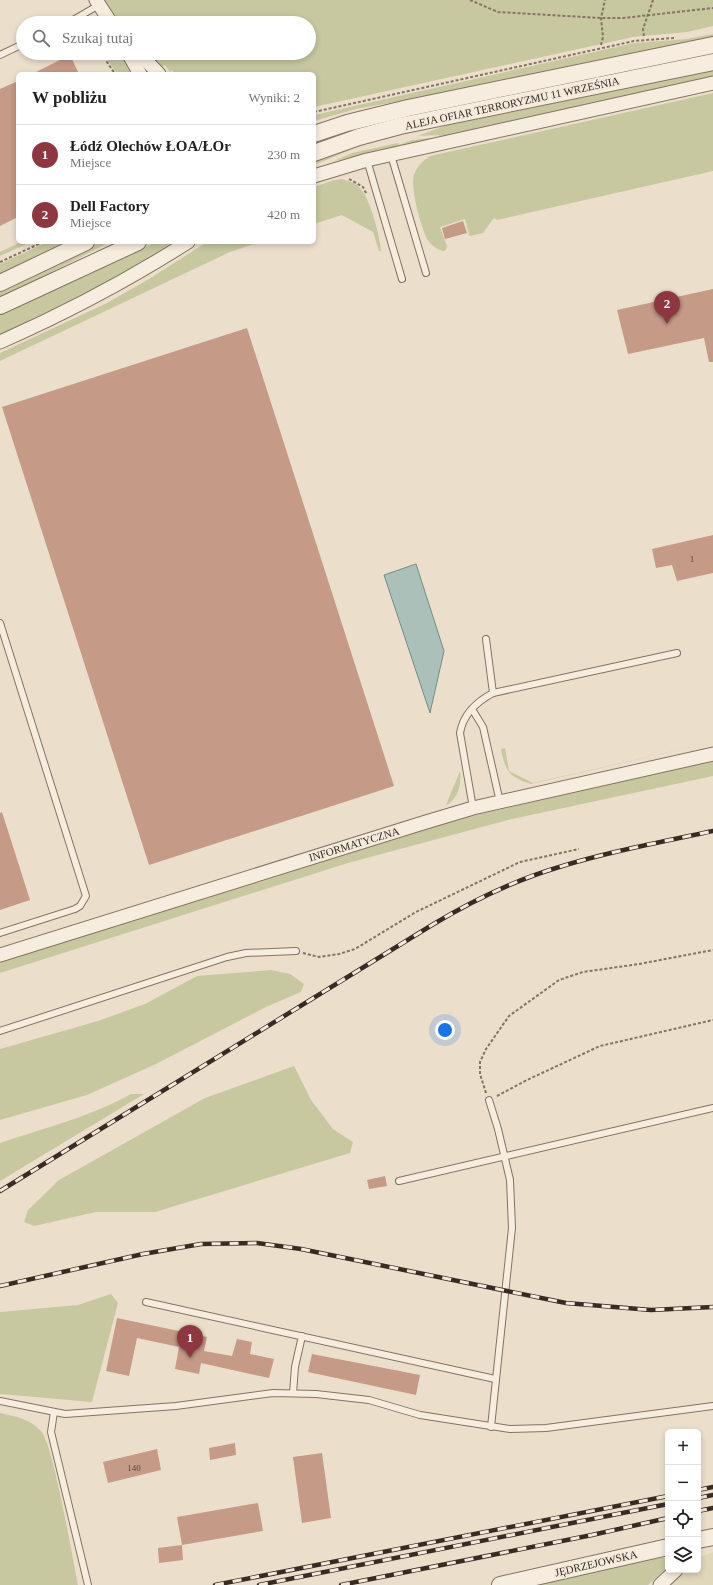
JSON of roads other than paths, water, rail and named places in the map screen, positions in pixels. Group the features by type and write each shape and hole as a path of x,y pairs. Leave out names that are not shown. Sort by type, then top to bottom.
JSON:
{"street":[{"path":"98,2 107,16"},
{"name":"ALEJA OFIAR TERRORYZMU 11 WRZEŚNIA","path":"316,133 347,123 401,109 713,45"},
{"path":"132,60 139,72"},
{"path":"146,60 157,72"},
{"name":"ALEJA OFIAR TERRORYZMU 11 WRZEŚNIA","path":"316,152 359,137 400,126 713,62"},
{"path":"316,175 367,160 713,83"},
{"path":"0,283 82,244"},
{"path":"0,306 134,244"},
{"path":"0,342 97,296 142,271 185,244"},
{"name":"INFORMATYCZNA","path":"0,956 473,808 713,754"},
{"path":"701,1539 713,1537"},
{"name":"JĘDRZEJOWSKA","path":"500,1585 665,1548"},
{"path":"660,1585 673,1573"}],"lane":[{"path":"78,16 98,2"},
{"path":"0,55 16,47"},
{"path":"391,155 426,273"},
{"path":"367,160 402,279"},
{"path":"0,623 86,896 80,906 74,909 0,933"},
{"path":"486,639 493,693"},
{"path":"473,808 460,733 462,721 479,700 493,693 677,653"},
{"path":"472,709 483,727 500,802"},
{"path":"0,1030 227,957 246,953 296,951"},
{"path":"489,1100 510,1184 512,1228 491,1427"},
{"path":"399,1181 713,1108"},
{"path":"146,1302 495,1379"},
{"path":"293,1393 295,1367 302,1336"},
{"path":"0,1401 65,1414 176,1406 272,1393 316,1394 369,1400 420,1415 510,1429 546,1428 713,1406"},
{"path":"54,1412 51,1432 88,1585"}],"railway":[{"path":"0,1191 432,925 477,900 508,885 575,862 713,831"},
{"path":"0,1286 143,1254 201,1244 257,1243 301,1249 566,1303 651,1310 713,1307"},
{"path":"701,1489 713,1487"},
{"path":"701,1497 713,1495"},
{"path":"215,1585 665,1497"},
{"path":"259,1585 665,1505"},
{"path":"701,1510 713,1508"},
{"path":"341,1585 592,1535 665,1519"}],"place":[{"name":"Dell Factory","path":"667,324"},
{"name":"Łódź Olechów ŁOA/ŁOr","path":"190,1358"}]}
